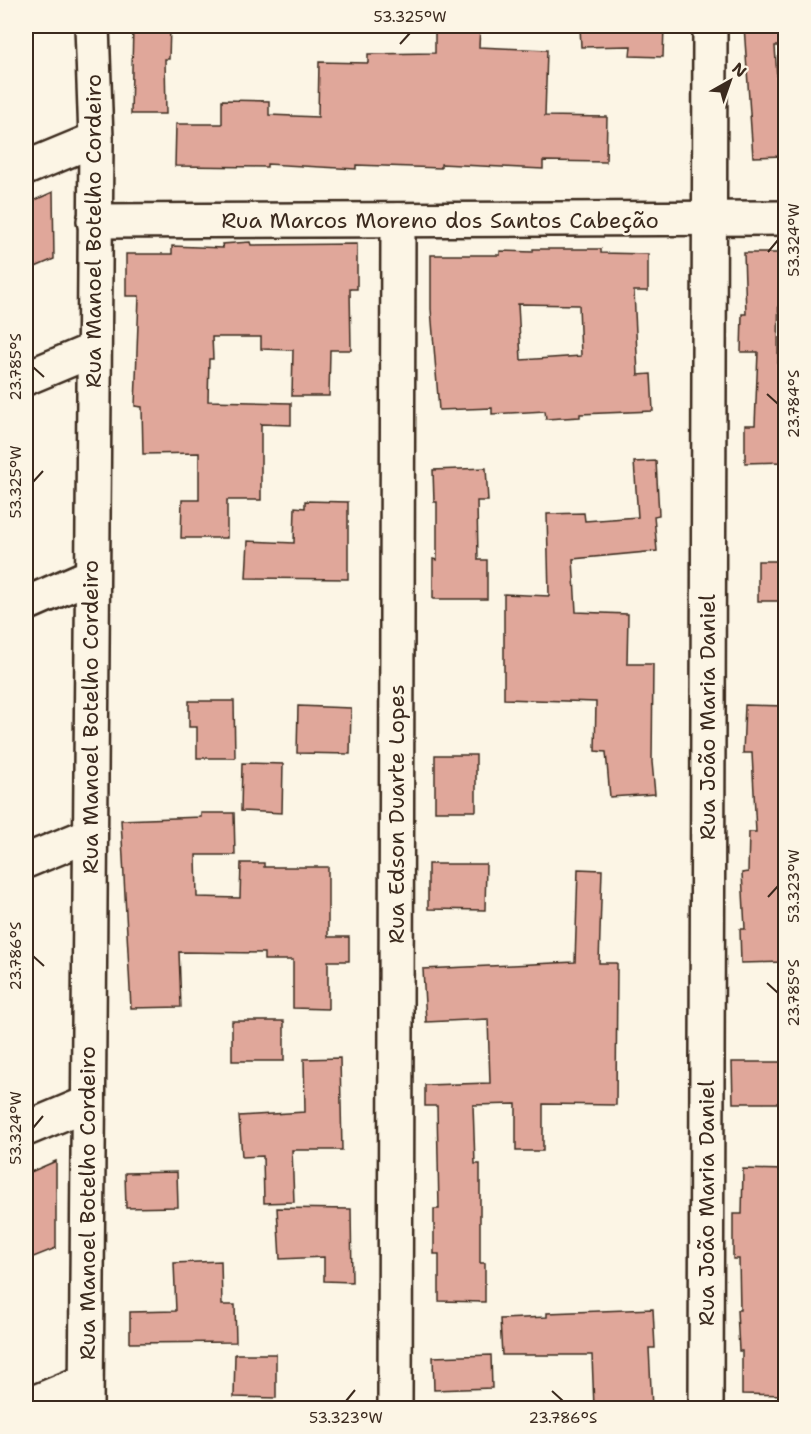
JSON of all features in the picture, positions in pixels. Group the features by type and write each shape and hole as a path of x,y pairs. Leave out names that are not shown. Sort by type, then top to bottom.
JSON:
{"street":[{"name":"Rua Manoel Botelho Cordeiro","path":"86,1395 90,576 96,139 92,26"},
{"name":"Rua João Maria Daniel","path":"706,1408 710,26"},
{"path":"26,168 96,139"},
{"name":"Rua Marcos Moreno dos Santos Cabeção","path":"94,221 786,218"},
{"name":"Rua Edson Duarte Lopes","path":"395,1408 398,220"},
{"path":"26,378 93,350"},
{"path":"26,604 90,576"},
{"path":"26,861 89,835"},
{"path":"26,1129 88,1103"},
{"path":"26,1406 86,1395"}],"building":[{"path":"133,26 170,26 169,59 165,59 166,114 131,114"},
{"path":"435,26 480,26 479,47 547,50 545,116 607,117 606,162 543,161 543,169 441,164 441,168 356,165 356,169 267,164 267,167 175,166 176,124 222,124 222,100 269,101 269,115 318,117 319,62 368,63 368,54 435,53"},
{"path":"580,26 664,26 663,57 630,56 631,46 581,47"},
{"path":"744,26 779,26 780,46 775,46 782,156 753,157"},
{"path":"53,192 54,259 26,271 26,204"},
{"path":"250,242 251,245 357,244 357,289 350,289 351,350 330,350 329,396 292,396 293,350 261,349 261,337 212,337 213,359 209,359 208,401 291,403 291,425 261,424 261,500 227,500 227,538 181,538 182,500 199,500 199,453 143,454 142,407 135,406 139,296 126,296 126,254 172,254 172,246 223,248 222,244"},
{"path":"533,249 601,249 601,253 648,254 648,291 634,291 638,375 651,374 653,411 580,414 580,417 546,419 545,411 492,414 492,408 439,410 431,309 431,255 500,255 500,251 533,252","holes":["518,304 579,305 581,356 521,360"]},
{"path":"744,253 779,253 778,368 786,368 786,462 745,463 745,425 755,425 758,352 741,352 742,314 746,314"},
{"path":"656,461 659,515 654,516 657,551 573,559 576,612 628,614 627,664 653,664 652,762 655,794 610,797 606,752 595,751 596,702 504,699 504,594 549,596 547,514 584,513 585,521 638,517 634,462"},
{"path":"486,468 488,501 477,501 478,560 487,560 487,599 433,599 433,559 437,560 437,502 434,502 433,470"},
{"path":"305,501 348,502 348,579 246,578 248,541 294,543 295,507 305,508"},
{"path":"758,561 786,561 786,601 758,601"},
{"path":"189,701 234,701 235,758 197,758 197,727 189,727"},
{"path":"745,705 786,706 786,962 741,963 740,929 745,929 742,873 748,872 749,832 756,832 752,753 743,753"},
{"path":"298,706 351,708 350,754 297,753"},
{"path":"435,755 476,755 476,811 435,811"},
{"path":"242,763 283,764 282,813 241,811"},
{"path":"201,813 234,813 235,855 196,855 197,897 240,898 241,863 264,863 264,867 328,867 328,937 349,937 349,961 328,961 328,1009 293,1008 293,960 264,960 264,953 179,952 181,1007 131,1008 121,820 201,817"},
{"path":"428,864 486,864 485,910 428,909"},
{"path":"578,869 602,870 599,963 617,963 616,1105 543,1104 543,1151 516,1151 516,1104 473,1105 475,1164 480,1164 480,1263 485,1263 485,1302 439,1301 439,1254 434,1254 434,1209 439,1209 437,1106 425,1106 425,1085 490,1083 488,1019 426,1022 423,969 575,962"},
{"path":"232,1021 284,1021 284,1061 232,1061"},
{"path":"340,1058 342,1150 292,1150 294,1202 264,1203 263,1156 242,1157 239,1116 305,1112 304,1059"},
{"path":"732,1062 786,1062 786,1103 733,1103"},
{"path":"56,1161 56,1248 26,1260 26,1174"},
{"path":"743,1169 786,1170 786,1395 742,1394 742,1351 739,1351 737,1310 740,1310 739,1259 733,1259 733,1214 742,1214"},
{"path":"177,1172 178,1207 126,1208 125,1173"},
{"path":"277,1208 351,1209 352,1282 324,1281 324,1257 280,1259"},
{"path":"221,1261 222,1305 235,1305 236,1342 130,1343 130,1312 176,1311 174,1263"},
{"path":"653,1309 655,1348 649,1348 652,1408 594,1408 592,1355 502,1355 500,1319 547,1317 547,1313"},
{"path":"235,1354 276,1354 276,1398 234,1397"},
{"path":"491,1355 492,1388 434,1390 433,1357"}]}
